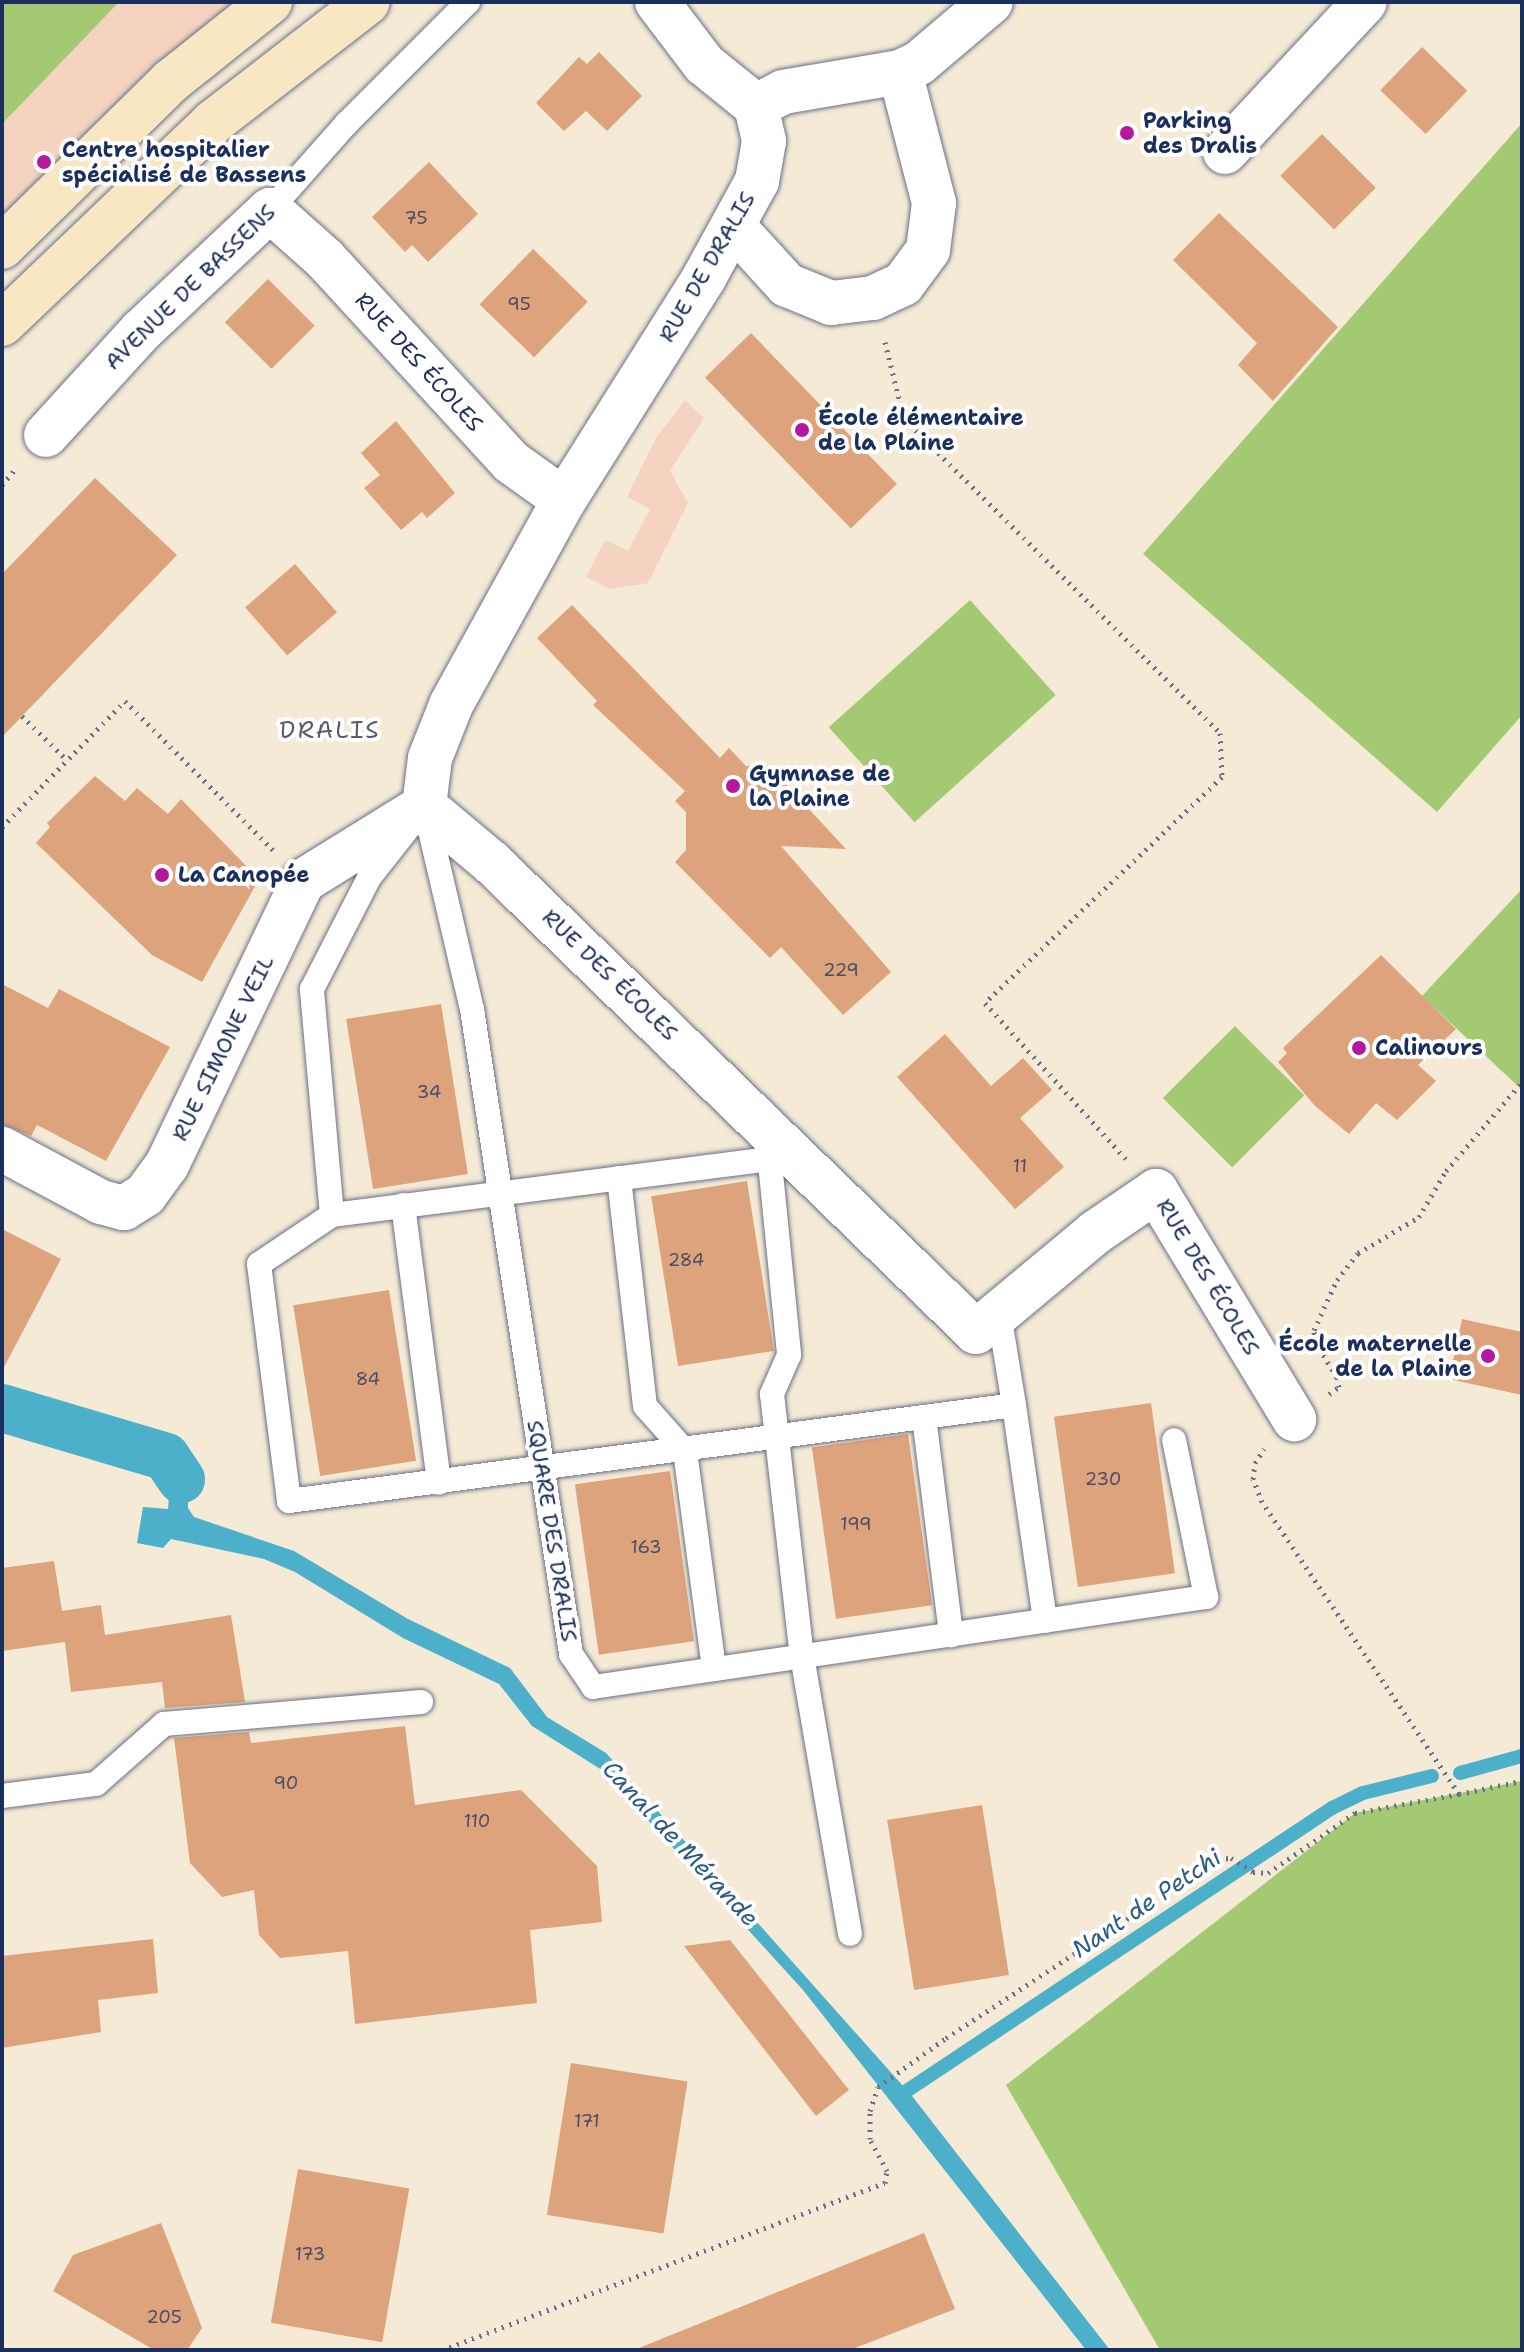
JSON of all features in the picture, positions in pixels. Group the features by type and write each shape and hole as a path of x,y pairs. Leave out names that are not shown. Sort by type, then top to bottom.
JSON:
{"main road":[{"path":"2,247 171,81 270,2"},
{"path":"2,324 212,123 368,2"}],"street":[{"path":"657,2 704,64 756,106 783,92 900,72 919,63 991,2"},
{"path":"1225,152 1365,2"},
{"path":"734,227 787,285 831,303 873,298 903,284 928,250 934,203 900,72"},
{"name":"RUE DE DRALIS","path":"564,500 734,227 757,181 764,141 756,106"},
{"name":"AVENUE DE BASSENS","path":"46,435 141,331 270,210"},
{"name":"RUE DES ÉCOLES","path":"270,210 325,259 511,462 564,500"},
{"path":"303,881 424,806 430,758 451,705 564,500"},
{"name":"RUE DES ÉCOLES","path":"424,806 491,862 768,1143 976,1332 1096,1232 1156,1191 1294,1419"},
{"name":"RUE SIMONE VEIL","path":"2,1149 101,1202 124,1208 145,1195 167,1165 303,881"}],"lane":[{"name":"AVENUE DE BASSENS","path":"270,210 346,124 468,2"},
{"name":"SQUARE DES DRALIS","path":"424,806 472,1009 571,1654 593,1687 1206,1597 1174,1440"},
{"path":"332,1215 312,989 369,878 424,806"},
{"path":"850,1934 802,1656 777,1437 772,1394 789,1355 768,1143 619,1178 332,1215 259,1264 289,1501 543,1471 777,1437 1014,1405"},
{"path":"619,1178 645,1406 685,1451 714,1669"},
{"path":"403,1205 439,1483"},
{"path":"999,1313 1045,1621"},
{"path":"924,1417 951,1635"},
{"path":"2,1796 96,1784 164,1724 421,1702"}],"path":[{"path":"873,298 904,419 1220,733 1222,777 985,1003 1156,1191"},
{"path":"2,827 125,701 303,881"},
{"path":"22,716 67,760"},
{"path":"1459,1794 1262,1502 1253,1479 1255,1463 1294,1419 1339,1387 1315,1342 1314,1330 1337,1280 1358,1253 1419,1217 1446,1171 1522,1082"},
{"path":"442,2350 885,2183 887,2171 870,2139 878,2087 893,2074 1218,1859 1231,1858 1253,1872 1268,1873 1355,1813 1522,1781"}],"shaded area":[{"name":"Centre hospitalier spécialisé de Bassens","path":"2,2 270,2 2,243"},
{"path":"685,400 704,418 670,471 688,503 648,583 610,589 586,577 605,540 628,551 650,509 627,497 656,438"}],"green space":[{"path":"2,2 119,2 2,124"},
{"path":"1522,123 1522,715 1437,812 1143,554"},
{"path":"970,600 1056,695 914,822 829,727"},
{"path":"1522,889 1522,1090 1422,996"},
{"path":"1235,1026 1304,1095 1232,1167 1163,1098"},
{"path":"1522,1781 1522,2350 1160,2350 1006,2085 1355,1813"}],"water":[{"name":"Canal de Mérande","path":"132,1442 172,1451 188,1473 188,1508 194,1517 294,1551 408,1619 510,1668 547,1717 606,1753 912,2096 1110,2350 1086,2350 803,1990 602,1770 532,1726 499,1684 403,1638 295,1572 264,1559 171,1539 163,1548 137,1543 143,1507 168,1509 171,1471 167,1464 118,1451 119,1444"}],"building":[{"path":"1422,47 1467,91 1426,134 1380,90"},
{"path":"599,52 642,96 607,131 586,111 564,131 536,103 579,57 587,64"},
{"path":"1322,134 1376,188 1334,229 1280,176"},
{"path":"429,162 478,214 428,262 412,245 405,252 372,217"},
{"path":"1219,213 1338,327 1273,401 1238,365 1257,343 1173,260"},
{"path":"533,249 588,302 534,357 480,304"},
{"path":"268,279 315,326 272,369 225,322"},
{"name":"École élémentaire de la Plaine","path":"751,333 897,484 851,529 705,377"},
{"path":"396,421 455,493 427,518 422,512 401,530 364,488 380,475 361,453"},
{"path":"95,478 177,555 2,737 2,574"},
{"path":"295,564 337,612 287,656 245,607"},
{"name":"Gymnase de la Plaine","path":"572,605 720,758 729,748 746,766 768,765 846,849 781,846 891,972 843,1015 781,947 770,958 675,862 686,850 686,812 675,801 685,791 593,705 597,701 537,638"},
{"name":"La Canopée","path":"95,776 125,801 137,788 168,814 181,799 259,879 202,982 152,955 36,843 50,827 47,823"},
{"name":"Calinours","path":"1381,955 1456,1029 1418,1065 1436,1081 1397,1120 1376,1103 1349,1134 1315,1106 1278,1062 1287,1053 1283,1048"},
{"path":"2,984 48,1008 59,989 170,1047 106,1161 37,1125 31,1136 2,1124"},
{"path":"441,1004 468,1174 373,1189 346,1019"},
{"path":"945,1034 991,1086 1023,1058 1052,1090 1020,1118 1064,1167 1015,1209 897,1077"},
{"path":"747,1181 774,1351 678,1366 651,1196"},
{"path":"2,1229 61,1259 2,1371"},
{"path":"389,1290 416,1461 320,1476 293,1305"},
{"name":"École maternelle de la Plaine","path":"1462,1319 1522,1332 1522,1395 1449,1379"},
{"path":"1151,1403 1175,1573 1078,1587 1054,1417"},
{"path":"908,1434 932,1605 836,1619 812,1447"},
{"path":"670,1471 694,1641 599,1655 575,1484"},
{"path":"54,1561 62,1611 101,1605 105,1635 231,1615 245,1702 165,1708 162,1682 71,1692 65,1642 2,1651 2,1568"},
{"path":"405,1726 415,1805 521,1790 597,1866 602,1922 530,1930 537,2003 355,2024 348,1951 280,1958 259,1935 254,1890 222,1897 190,1863 174,1738 249,1732 251,1743"},
{"path":"982,1805 1009,1975 914,1990 887,1820"},
{"path":"153,1939 158,1993 98,2000 101,2032 2,2048 2,1956"},
{"path":"730,1940 849,2090 816,2116 684,1946"},
{"path":"571,2063 688,2081 663,2234 547,2215"},
{"path":"298,2169 409,2189 382,2342 271,2323"},
{"path":"161,2223 202,2328 187,2350 154,2350 53,2291 73,2255"},
{"path":"924,2233 955,2309 850,2350 634,2350"}],"waterway":[{"name":"Canal de Mérande","path":"2,1408 166,1457 181,1479"},
{"name":"Nant de Petchi","path":"1460,1773 1522,1756"},
{"name":"Nant de Petchi","path":"899,2096 1332,1808 1363,1793 1432,1776"}],"place":[{"name":"Parking des Dralis","path":"1127,133"},
{"name":"Centre hospitalier spécialisé de Bassens","path":"44,162"},
{"name":"École élémentaire de la Plaine","path":"802,430"},
{"name":"Gymnase de la Plaine","path":"733,786"},
{"name":"La Canopée","path":"162,875"},
{"name":"Calinours","path":"1359,1048"},
{"name":"École maternelle de la Plaine","path":"1488,1356"}],"district":[{"name":"DRALIS","path":"330,731"}]}
